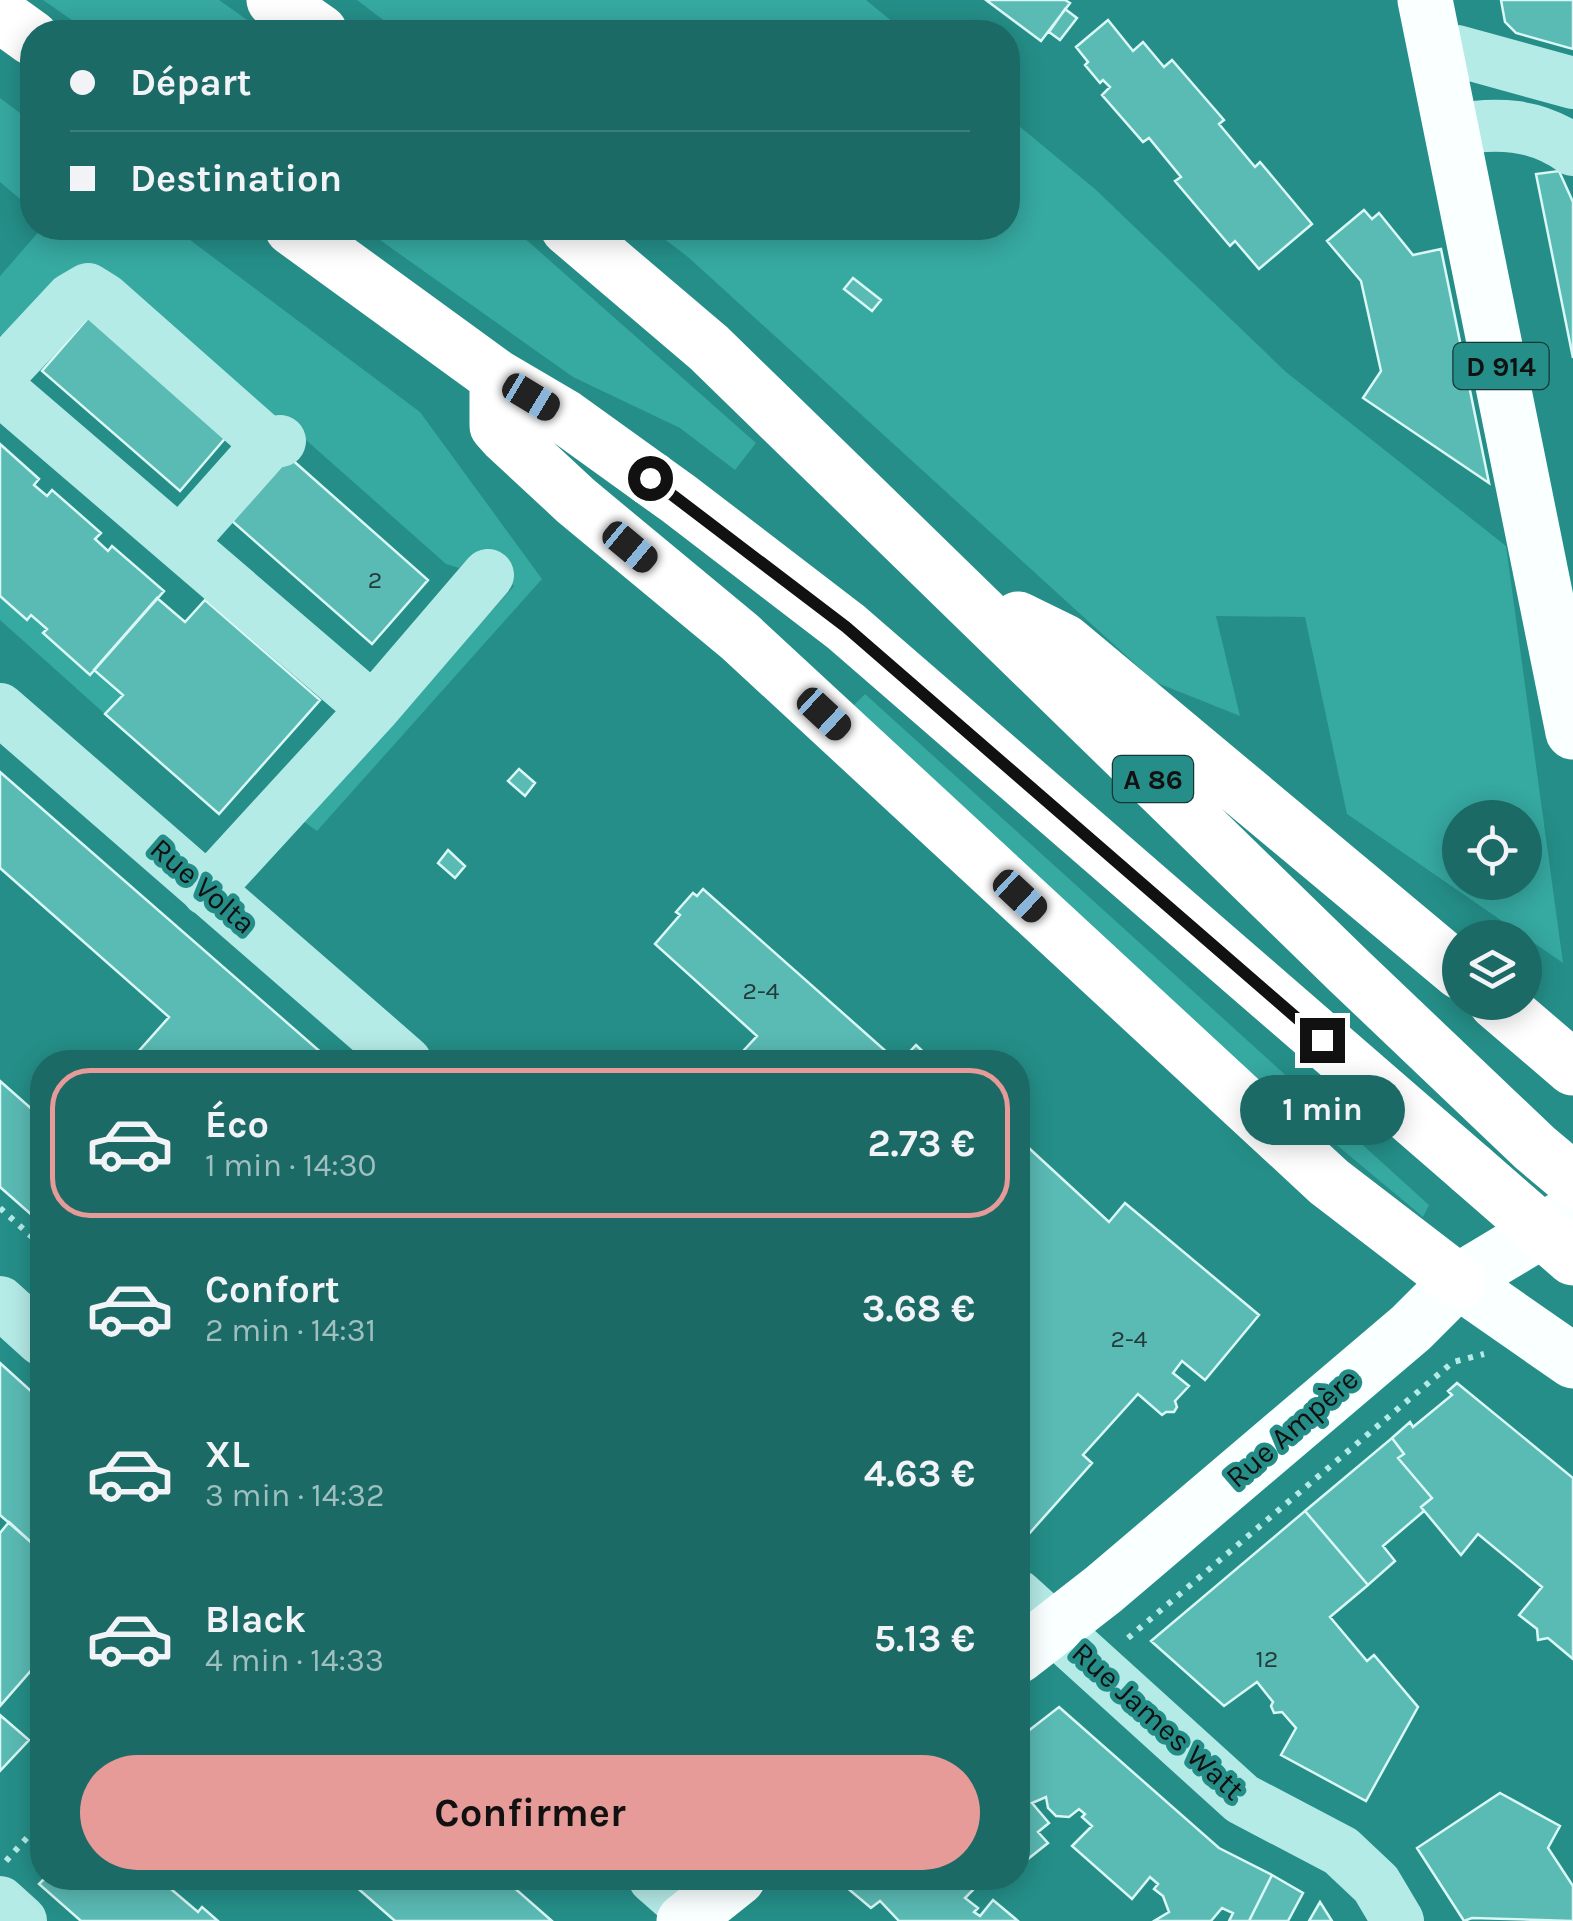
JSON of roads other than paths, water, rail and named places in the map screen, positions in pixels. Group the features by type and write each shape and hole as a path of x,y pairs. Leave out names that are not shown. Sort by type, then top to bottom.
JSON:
{"highway":[{"path":"274,0 303,20"},
{"name":"A 86","path":"309,240 498,377 564,417 846,627 1573,1258"},
{"name":"A 86","path":"582,240 709,348 1350,970 1573,1180"},
{"path":"498,377 496,426 576,502 740,638 1329,1182 1458,1281"},
{"path":"958,588 1065,642 1442,957"},
{"path":"1517,1020 1573,1068"}],"main road":[{"name":"D 914","path":"1425,0 1465,128"},
{"name":"D 914","path":"1452,25 1465,128 1526,424 1573,732"},
{"name":"D 914","path":"1526,424 1573,594"},
{"name":"Rue Ampère","path":"1030,1627 1411,1328 1458,1281 1573,1212"},
{"path":"1458,1281 1573,1362"},
{"path":"689,1917 723,1890"}],"street":[{"path":"1452,25 1573,82"},
{"path":"1465,128 1538,130 1573,150"},
{"path":"0,375 71,299 88,289 274,443 180,543"},
{"path":"0,389 373,709"},
{"path":"207,890 373,709 488,575"},
{"name":"Rue Volta","path":"0,709 392,1050"},
{"path":"0,1302 30,1329"},
{"name":"Rue James Watt","path":"1030,1627 1242,1799 1341,1851 1376,1884 1398,1921"},
{"path":"665,1890 689,1917"},
{"path":"0,1902 21,1921"}]}
